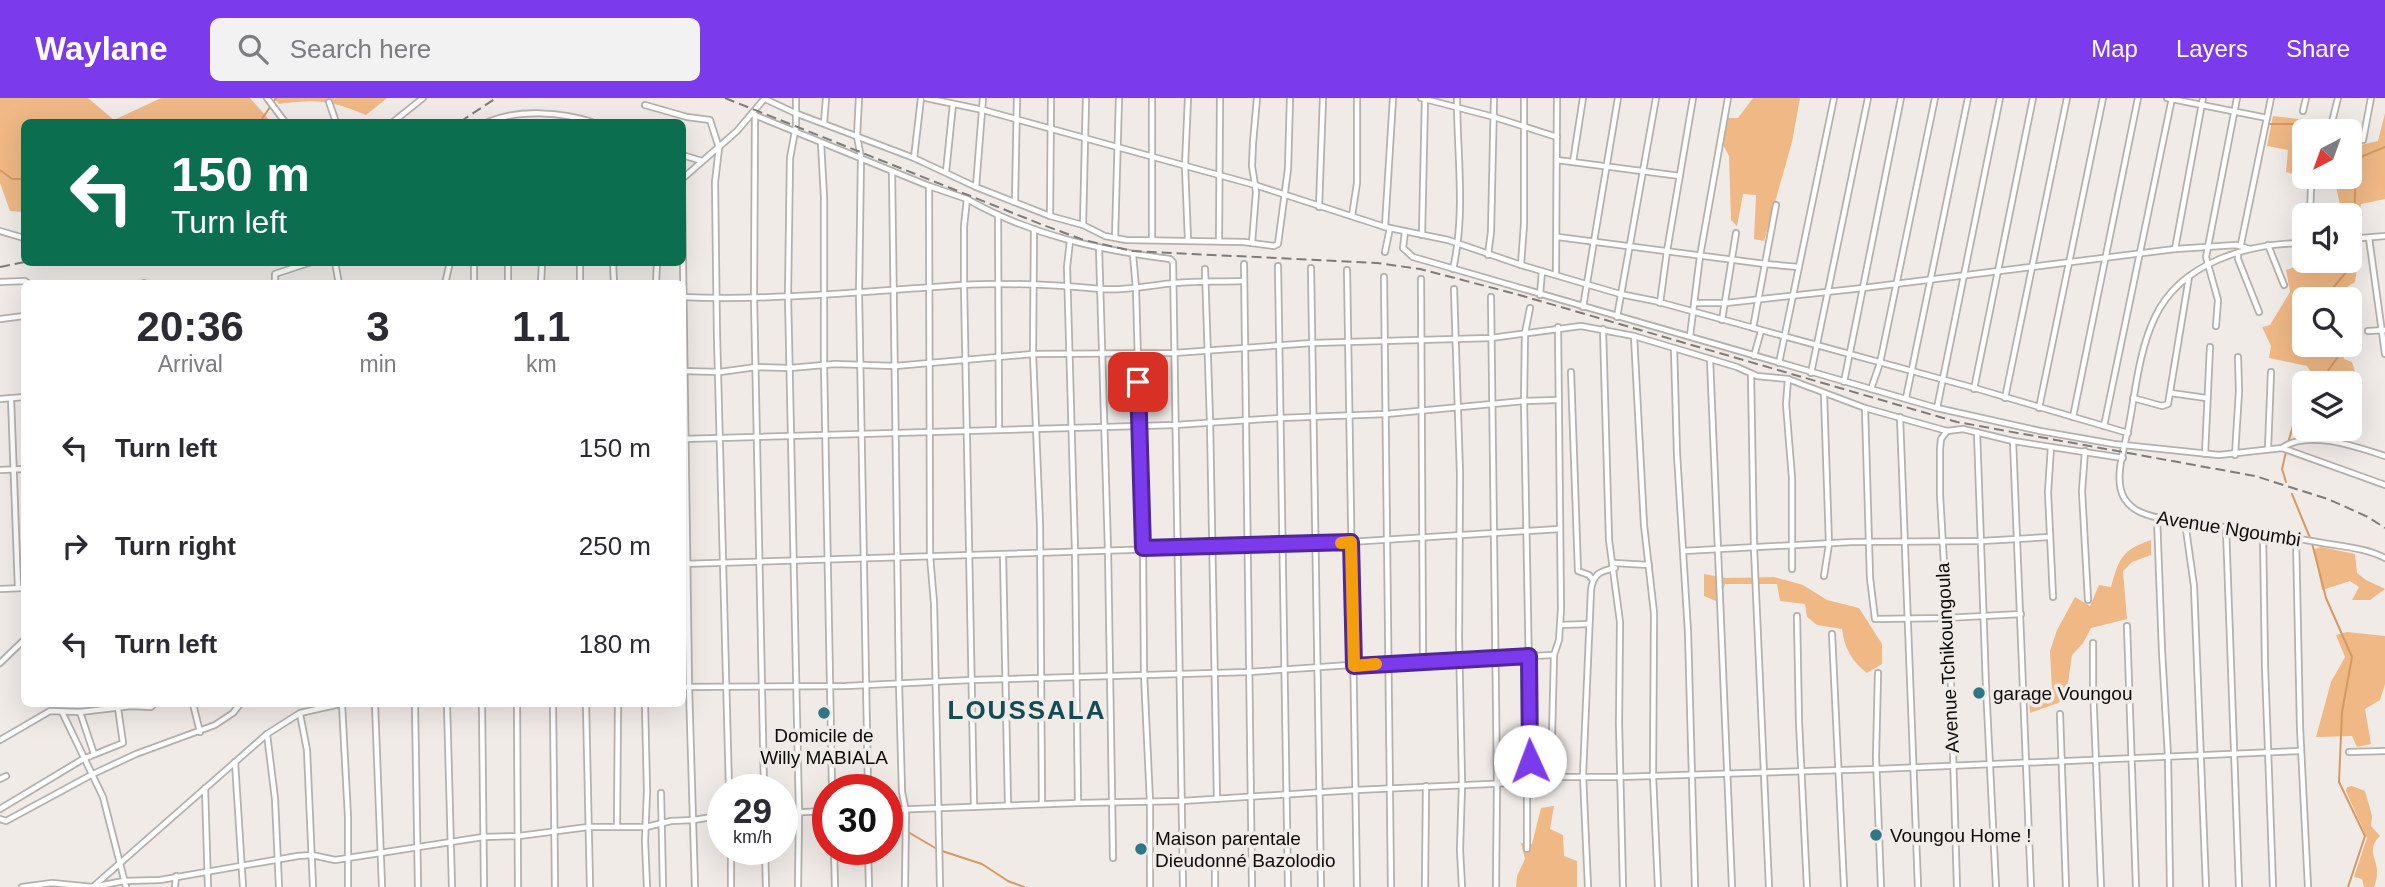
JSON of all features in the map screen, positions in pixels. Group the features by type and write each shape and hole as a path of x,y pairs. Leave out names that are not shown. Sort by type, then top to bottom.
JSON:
{"street":[{"path":"268,98 283,119"},
{"path":"397,119 423,98"},
{"path":"686,176 719,148 765,98 795,113 914,158 976,187 1051,216 1083,225 1105,236 1277,245 1289,159 1290,98"},
{"path":"796,98 795,131 790,158 788,295 799,813 797,887"},
{"path":"824,123 826,98"},
{"path":"859,98 856,136 861,158 859,294 868,774"},
{"path":"914,158 923,98 935,99 1255,185 1318,207 1458,244 1620,294 1912,371 2128,433"},
{"path":"964,106 965,98"},
{"path":"976,187 983,98"},
{"path":"1015,202 1017,98"},
{"path":"1051,98 1051,216"},
{"path":"1083,225 1086,98"},
{"path":"1115,238 1119,98"},
{"path":"1152,98 1152,239"},
{"path":"1188,98 1185,166 1188,240"},
{"path":"1219,240 1220,98"},
{"path":"1252,243 1255,185 1252,166 1257,98"},
{"path":"1318,207 1323,98"},
{"path":"1352,216 1357,183 1357,98"},
{"path":"1385,252 1393,98"},
{"path":"1422,236 1424,98 1558,137"},
{"path":"1452,269 1461,213 1457,98"},
{"path":"1488,255 1491,232 1494,98"},
{"path":"1521,265 1524,224 1524,98"},
{"path":"1556,275 1557,98"},
{"path":"1573,162 1583,98"},
{"path":"1583,307 1618,98"},
{"path":"1617,317 1656,98"},
{"path":"1660,303 1693,98"},
{"path":"1690,336 1700,256 1728,98"},
{"path":"1779,363 1835,98"},
{"path":"1811,373 1868,98"},
{"path":"1844,382 1901,98"},
{"path":"1871,389 1880,363 1935,98"},
{"path":"1906,398 1968,98"},
{"path":"1937,408 2000,98"},
{"path":"1974,388 2034,98"},
{"path":"2006,398 2067,98"},
{"path":"2039,408 2103,98"},
{"path":"2073,418 2138,98"},
{"path":"2104,426 2170,98 2267,118"},
{"path":"2175,249 2203,98"},
{"path":"2216,326 2218,300 2207,265 2207,246 2237,98"},
{"path":"2241,245 2271,98"},
{"path":"2303,111 2306,98"},
{"path":"2333,119 2338,98"},
{"path":"2363,140 2371,98"},
{"path":"329,102 335,119"},
{"path":"946,172 953,104"},
{"path":"645,105 687,117 710,120 719,148 715,182 729,774"},
{"path":"753,114 892,172 967,199 1034,229 1099,248 1172,260 1180,548 1184,887"},
{"path":"753,114 764,774"},
{"path":"511,119 541,115 571,119"},
{"path":"821,143 832,774"},
{"path":"686,156 703,161"},
{"path":"1558,160 1680,176"},
{"path":"892,172 899,684 902,792 906,811 905,887"},
{"path":"929,186 930,555 934,603 936,808 940,887"},
{"path":"967,199 964,285 974,807"},
{"path":"1753,328 1776,205"},
{"path":"998,215 999,429"},
{"path":"1034,229 1033,354 1040,553 1042,804"},
{"path":"0,231 21,236"},
{"path":"1405,232 1403,248 1408,255 1937,408 2040,431 2206,454 2235,455 2282,448 2294,442 2326,440 2385,456"},
{"path":"1723,320 1736,233"},
{"path":"2362,238 2385,236"},
{"path":"1558,237 1800,267"},
{"path":"2369,238 2384,330 2385,354"},
{"path":"1070,241 1067,267 1075,550 1078,803"},
{"name":"Avenue Ngoumbi","path":"2292,244 2251,249 2207,265 2189,276 2169,294 2157,312 2148,331 2133,398 2120,483 2124,499 2137,511 2157,517 2296,538 2367,551 2385,558"},
{"path":"1695,303 1726,303 1863,288 2175,249 2241,245 2251,249"},
{"path":"2268,245 2284,285"},
{"path":"1099,248 1113,858"},
{"path":"2238,253 2259,313"},
{"path":"1133,255 1140,425 1150,887"},
{"path":"1244,264 1252,887"},
{"path":"275,280 275,274 299,266"},
{"path":"1278,266 1288,887"},
{"path":"1205,268 1217,799"},
{"path":"1311,268 1321,887"},
{"path":"1347,270 1357,887"},
{"path":"1540,295 1542,271"},
{"path":"1384,276 1391,887"},
{"path":"2133,398 2166,406 2171,393 2189,276"},
{"path":"1421,279 1423,660"},
{"path":"0,282 21,281"},
{"path":"686,297 859,294 964,285 1068,285 1101,289 1244,281"},
{"path":"1454,289 1460,537 1462,887"},
{"path":"1491,297 1496,887"},
{"path":"1527,849 1529,656 1524,401 1525,333 1530,308"},
{"path":"0,319 21,316"},
{"path":"686,371 720,372 756,367 824,365 895,366 1033,354 1174,353 1312,343 1491,338 1581,326 1634,336 1737,367 1751,374 1787,379 1865,408 1947,431 1963,429 2013,441 2123,458"},
{"path":"1551,777 1555,655 1560,625 1558,327"},
{"path":"1603,329 1609,540 1621,645 1619,777 1623,887"},
{"path":"2368,331 2384,330"},
{"path":"1754,356 1761,331"},
{"path":"1634,336 1644,525 1654,641 1653,776 1658,887"},
{"path":"2206,454 2210,347"},
{"path":"1674,348 1688,632 1695,887"},
{"path":"2235,455 2238,357"},
{"path":"1710,359 1732,887"},
{"path":"1571,372 1578,571 1592,579 1583,775 1588,887"},
{"path":"2268,449 2272,372"},
{"path":"1751,374 1754,548 1769,887"},
{"path":"1787,379 1786,404 1792,478 1792,569"},
{"path":"2171,393 2206,398"},
{"path":"1824,394 1829,544 1824,576"},
{"path":"0,399 21,397"},
{"path":"0,589 18,588 11,398"},
{"path":"686,439 1175,425 1210,421 1386,414 1493,403 1558,400"},
{"path":"1865,408 1873,616 1877,620 2021,614"},
{"path":"1900,417 1918,887"},
{"name":"Avenue Tchikoungoula","path":"1947,431 1941,439 1940,449 1941,542 1956,887"},
{"path":"1977,432 1996,887"},
{"path":"2013,441 2031,887"},
{"path":"2051,447 2048,492 2053,597"},
{"path":"2282,448 2385,485"},
{"path":"2085,452 2082,491 2088,600"},
{"path":"0,470 21,469"},
{"path":"2157,517 2168,757 2170,887"},
{"path":"2185,522 2194,586 2206,887"},
{"path":"2226,528 2239,887"},
{"path":"686,564 1003,555 1075,550 1247,547 1460,537 1559,529"},
{"path":"2263,533 2273,887"},
{"path":"1683,551 2049,537"},
{"path":"2296,538 2301,751 2308,887"},
{"path":"1003,555 1008,805"},
{"path":"1592,579 1614,566 1649,565"},
{"path":"1797,616 1807,887"},
{"path":"1560,625 1589,624"},
{"path":"2127,626 2136,887"},
{"path":"1832,634 1844,887"},
{"path":"0,663 21,643"},
{"path":"2093,643 2101,887"},
{"path":"695,887 686,687 830,686 1213,671 1249,672 1423,660 1555,655"},
{"path":"1878,673 1877,769 1881,887"},
{"path":"0,740 50,711 80,712 122,707"},
{"path":"194,707 200,732"},
{"path":"0,819 6,821 136,754 200,732 233,713 238,707"},
{"path":"93,887 267,734 297,715 329,707"},
{"path":"341,707 348,887"},
{"path":"375,707 382,887"},
{"path":"415,707 418,887"},
{"path":"447,707 452,887"},
{"path":"482,707 484,887"},
{"path":"517,707 518,887"},
{"path":"553,707 555,887"},
{"path":"586,707 590,887"},
{"path":"617,826 618,707"},
{"path":"645,707 647,887"},
{"path":"0,809 83,759 124,741 118,708"},
{"path":"62,712 103,797 126,887"},
{"path":"80,712 94,754"},
{"path":"2060,714 2066,887"},
{"path":"297,715 307,750 313,887"},
{"path":"267,734 279,860 279,887"},
{"path":"903,811 1008,805 1182,801 1497,783 1583,775 1619,777 1877,769 2301,751"},
{"path":"2349,752 2385,751"},
{"path":"235,762 243,887"},
{"path":"0,779 6,776"},
{"path":"1425,887 1426,786"},
{"path":"205,788 208,887"},
{"path":"662,793 663,887"},
{"path":"799,813 812,812"},
{"path":"22,887 52,883 93,887 124,881 160,880 207,870 312,855 335,860 348,859 483,837 519,836 588,827 646,827 707,818"},
{"path":"730,865 731,887"},
{"path":"765,865 766,887"},
{"path":"834,865 835,887"},
{"path":"868,865 869,887"},
{"path":"1215,869 1215,887"},
{"path":"176,876 176,887"}],"shaded area":[{"path":"0,98 88,98 113,119 21,119 21,212 10,211 0,183"},
{"path":"161,98 250,98 268,119 116,119"},
{"path":"274,98 387,98 366,115 343,106 314,101 279,104"},
{"path":"1753,98 1800,98 1792,142 1764,241 1754,239 1756,195 1743,194 1737,226 1731,220 1729,156 1722,143 1726,118 1738,118"},
{"path":"2385,113 2385,199 2362,204 2340,203 2337,189 2362,189 2362,145 2378,141"},
{"path":"2273,116 2298,119 2292,119 2292,174 2286,172 2288,150 2267,146"},
{"path":"2292,268 2292,273 2356,273 2355,282 2347,287 2292,287 2292,357 2343,357 2352,362 2355,371 2310,371 2307,366 2269,358 2271,346 2262,327 2270,325 2290,292 2286,270"},
{"path":"2151,540 2151,555 2132,562 2123,571 2127,619 2091,628 2072,655 2066,696 2058,703 2030,713 2029,700 2052,689 2050,651 2057,630 2075,597 2090,606 2099,585 2111,587 2123,556 2134,547"},
{"path":"2321,547 2355,554 2357,573 2385,589 2370,600 2352,600 2359,587 2350,581 2322,590 2314,549"},
{"path":"1704,574 1726,578 1774,577 1803,585 1827,600 1859,608 1882,644 1882,664 1867,673 1850,654 1842,629 1817,625 1807,617 1805,604 1780,601 1777,584 1725,584 1718,602 1704,596"},
{"path":"2347,632 2385,636 2385,684 2380,700 2365,709 2371,744 2357,747 2352,736 2316,737 2331,682 2345,657 2336,635"},
{"path":"2347,787 2365,791 2372,816 2371,826 2380,836 2373,848 2377,871 2374,887 2364,887 2362,879 2354,877 2367,838 2346,791"},
{"path":"1554,806 1550,829 1563,835 1564,856 1577,861 1577,887 1516,887 1517,876 1525,859 1521,843 1532,844 1541,808"}],"waterway":[{"path":"262,119 276,98"},
{"path":"2269,124 2292,124"},
{"path":"2334,287 2353,264 2356,159 2385,147"},
{"path":"0,170 12,179 21,179"},
{"path":"2328,371 2337,357"},
{"path":"2288,443 2292,429"},
{"path":"2286,452 2282,469 2286,482"},
{"path":"2292,494 2310,538"},
{"path":"2312,543 2326,598 2352,657 2342,712 2339,782 2365,836 2348,887"},
{"path":"908,832 937,849"},
{"path":"942,851 982,864 1008,881 1024,887"}],"railway":[{"path":"464,119 496,98"},
{"path":"725,98 1084,240 1132,251 1377,263 1420,269 1516,294 1957,422 2255,476 2328,499 2385,528"},
{"path":"0,267 21,263"}],"slow traffic":[{"path":"1341,543 1351,542 1354,666 1376,664"}],"place":[{"name":"garage Voungou","path":"1979,693"},
{"name":"Domicile de Willy MABIALA","path":"824,713"},
{"name":"Voungou Home !","path":"1876,835"},
{"name":"Maison parentale Dieudonné Bazolodio","path":"1141,849"}],"district":[{"name":"LOUSSALA","path":"1027,710"}],"route":[{"path":"1138,382 1143,548 1351,542 1354,666 1529,656 1530,761"}]}
